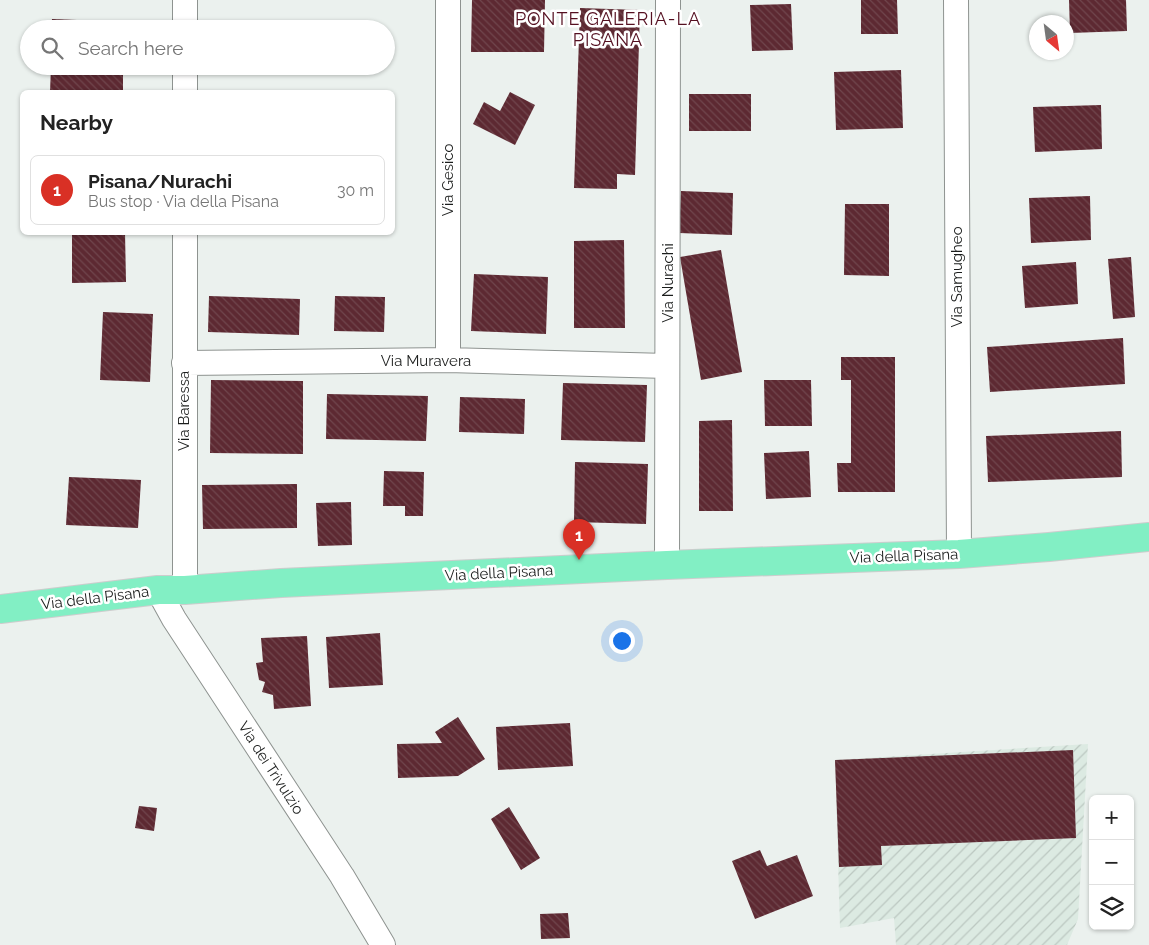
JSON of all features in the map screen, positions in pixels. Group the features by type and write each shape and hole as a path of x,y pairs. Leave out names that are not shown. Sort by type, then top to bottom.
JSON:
{"main road":[{"name":"Via della Pisana","path":"0,609 158,590 667,565 959,554 1149,537"}],"street":[{"path":"185,0 185,20"},
{"name":"Via Gesico","path":"448,0 448,360"},
{"name":"Via Nurachi","path":"667,565 668,0"},
{"name":"Via Samugheo","path":"956,0 959,554"},
{"path":"185,75 185,90"},
{"name":"Via Baressa","path":"184,235 185,590"},
{"name":"Via Muravera","path":"184,363 448,360 668,366"},
{"name":"Via dei Trivulzio","path":"158,590 174,619 342,876 383,945"}],"shaded area":[{"path":"1088,744 1078,919 1067,945 896,945 894,918 840,928 835,760"}],"building":[{"path":"472,0 545,0 544,52 471,52"},
{"path":"861,0 897,0 898,34 861,34"},
{"path":"1069,0 1126,0 1127,31 1074,33 1074,15 1069,15"},
{"path":"791,4 793,50 752,51 750,5"},
{"path":"580,8 640,10 635,175 617,174 617,189 574,188"},
{"path":"901,70 903,128 836,130 834,72"},
{"path":"51,75 123,75 123,90 50,90"},
{"path":"510,92 535,105 515,145 473,124 484,102 500,111"},
{"path":"689,94 751,94 751,131 689,131"},
{"path":"1101,105 1102,149 1035,152 1033,107"},
{"path":"681,191 733,193 732,235 679,233"},
{"path":"1090,196 1091,240 1031,243 1029,198"},
{"path":"845,204 889,204 889,276 844,275"},
{"path":"72,235 125,235 126,282 72,283"},
{"path":"624,240 625,328 574,328 574,241"},
{"path":"721,250 742,372 701,380 680,257"},
{"path":"1131,257 1135,317 1113,319 1108,259"},
{"path":"1076,262 1078,304 1025,308 1022,266"},
{"path":"474,274 548,277 546,334 471,331"},
{"path":"209,296 300,299 299,335 208,332"},
{"path":"335,296 385,297 384,332 334,331"},
{"path":"103,312 153,314 150,382 100,380"},
{"path":"1123,338 1125,384 990,392 987,347"},
{"path":"841,357 895,357 895,492 838,492 837,463 851,463 851,380 841,380"},
{"path":"211,380 303,381 303,454 210,453"},
{"path":"764,380 811,380 812,426 765,426"},
{"path":"563,383 647,385 645,442 561,440"},
{"path":"327,394 428,396 426,441 326,439"},
{"path":"460,397 525,399 524,434 459,432"},
{"path":"732,420 733,511 699,511 699,421"},
{"path":"1121,431 1122,477 988,482 986,436"},
{"path":"809,451 811,497 766,499 764,453"},
{"path":"575,462 648,464 646,524 574,522"},
{"path":"384,471 424,472 423,516 405,516 405,506 383,506"},
{"path":"69,477 141,480 138,528 66,525"},
{"path":"297,484 297,528 203,529 202,485"},
{"path":"351,502 352,545 318,546 316,503"},
{"path":"380,633 383,685 329,688 326,637"},
{"path":"307,636 311,706 274,709 273,695 262,692 265,682 259,680 256,663 263,662 261,638"},
{"path":"458,717 485,759 458,776 398,778 397,744 442,743 435,732"},
{"path":"570,723 573,766 498,770 496,727"},
{"path":"1073,750 1076,838 881,846 882,865 839,867 835,760"},
{"path":"139,806 157,808 154,831 135,828"},
{"path":"509,807 540,858 521,870 491,819"},
{"path":"760,850 767,866 797,855 813,896 755,919 732,861"},
{"path":"568,913 570,938 541,939 540,914"}],"place":[{"name":"Pisana/Nurachi","path":"579,560"}],"district":[{"name":"PONTE GALERIA-LA PISANA","path":"608,29"}]}
